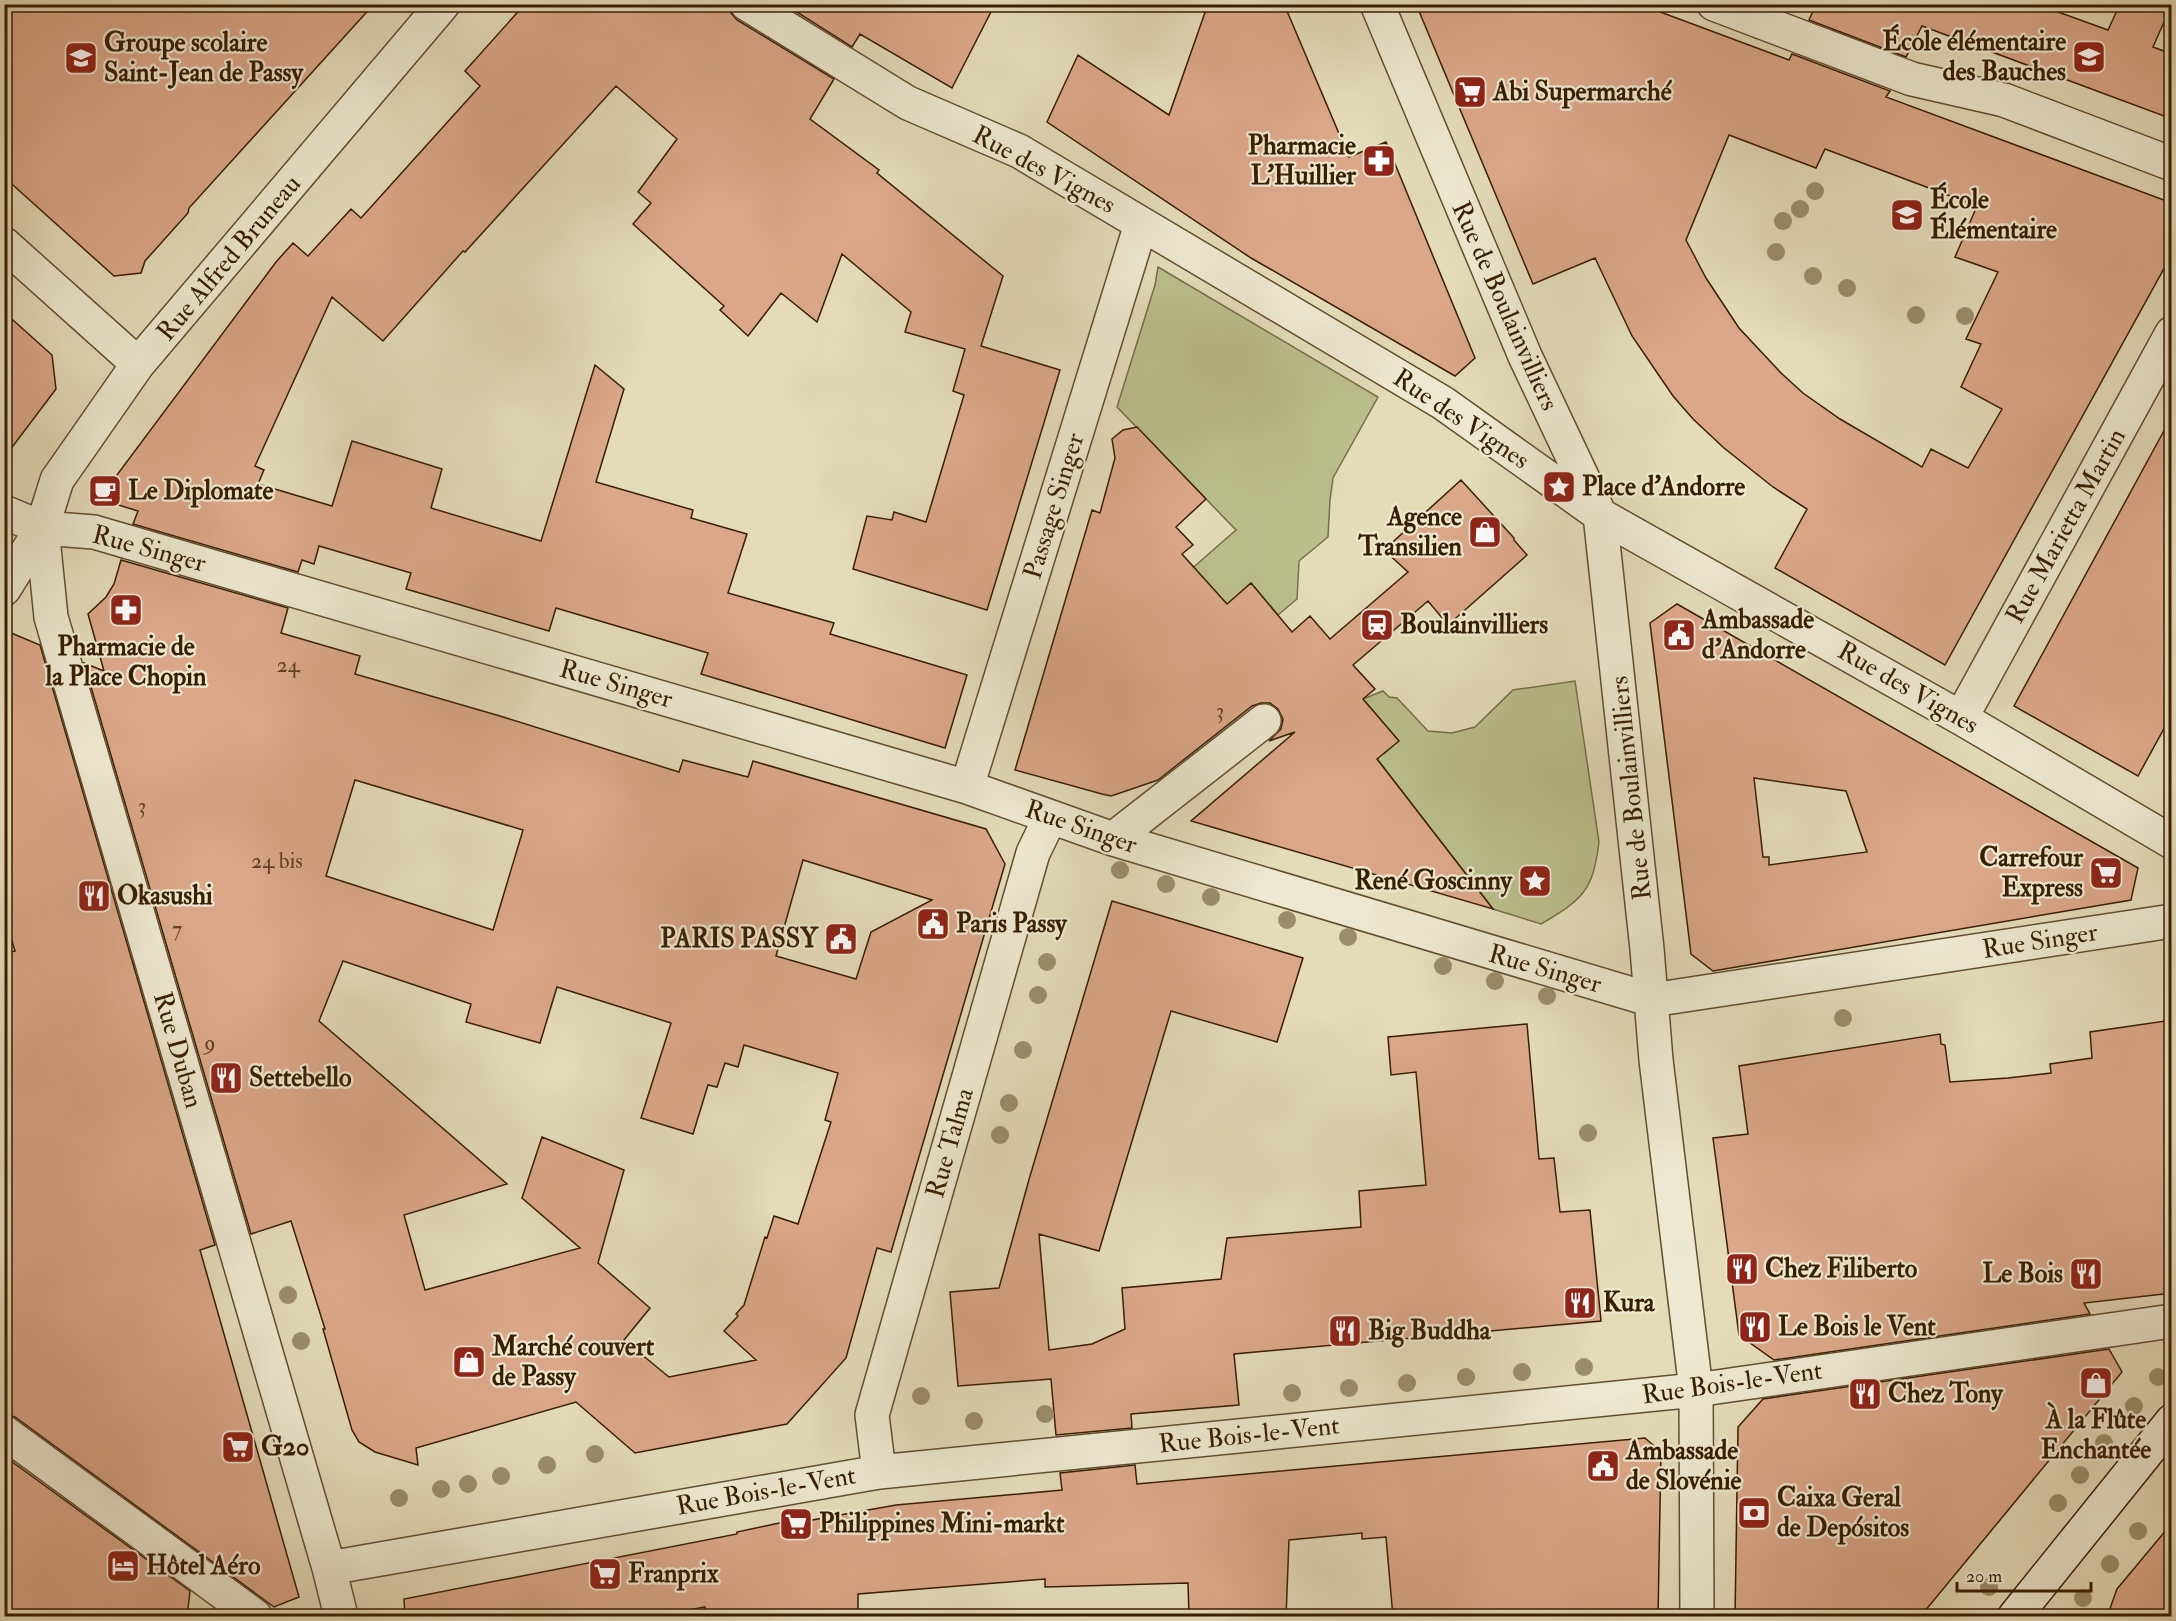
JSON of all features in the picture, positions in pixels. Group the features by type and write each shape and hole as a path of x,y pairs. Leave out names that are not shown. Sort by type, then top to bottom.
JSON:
{"street":[{"name":"Rue Alfred Bruneau","path":"42,528 57,480 138,364 443,4"},
{"name":"Rue des Vignes","path":"747,4 908,103 1019,151 1443,403 1600,515 1961,718 2172,842"},
{"name":"Rue de Boulainvilliers","path":"1377,4 1525,356 1600,515 1618,666 1656,1060 1696,1390 1697,1617"},
{"path":"1714,4 1912,79 2004,100 2172,164"},
{"name":"Passage Singer","path":"967,787 1141,224"},
{"path":"4,244 138,364"},
{"name":"Rue Marietta Martin","path":"1961,718 2172,333"},
{"name":"Rue Singer","path":"4,512 42,528 94,532 967,787 1113,839 1652,1000 2172,921"},
{"path":"4,589 42,528"},
{"name":"Rue Duban","path":"42,528 51,617 329,1568 341,1617"},
{"path":"1113,839 1264,721"},
{"name":"Rue Talma","path":"879,1472 872,1415 1033,854 1050,818"},
{"name":"Rue Bois-le-Vent","path":"329,1568 879,1472 1696,1390 2172,1321"},
{"path":"2015,1617 2172,1421"},
{"path":"4,1432 255,1617"}],"green space":[{"path":"1158,267 1378,397 1333,478 1328,537 1299,561 1297,599 1278,615 1251,583 1236,597 1269,636 1173,585 1236,530 1117,407 1155,285"},
{"path":"1575,681 1599,842 1597,859 1584,892 1567,908 1541,924 1493,909 1368,747 1349,711 1384,754 1398,741 1363,699 1383,691 1389,697 1397,698 1428,731 1452,733 1475,727 1513,690"}],"building":[{"path":"4,4 374,4 189,208 188,213 145,261 141,273 114,276 4,177"},
{"path":"525,4 728,4 737,20 834,79 810,119 879,170 877,173 1003,276 981,346 1060,370 987,610 853,569 867,516 892,520 894,512 926,522 964,395 953,391 965,349 905,332 911,312 842,254 817,322 781,293 748,336 720,310 724,306 633,224 651,203 638,192 677,139 616,86 383,341 332,297 255,466 264,470 258,484 332,506 352,441 442,469 431,508 541,541 595,365 624,389 596,482 693,510 691,518 747,534 728,593 834,623 830,634 967,675 945,748 701,674 708,653 556,608 549,631 406,589 411,573 319,546 314,564 302,560 298,572 133,524 138,511 99,499 276,262 293,243 308,256 351,209 361,218 480,86 465,71"},
{"path":"784,4 995,4 952,88 860,34 852,47"},
{"path":"1208,4 1284,4 1349,157 1386,142 1475,358 1455,376 1251,258 1047,122 1078,55 1169,115"},
{"path":"1416,4 1639,4 1789,60 1792,54 1890,91 1886,97 2172,203 2172,254 1945,665 1775,568 1807,509 1773,487 1724,448 1693,419 1673,396 1632,336 1595,258 1533,284","holes":["1729,135 1816,168 1825,149 1977,206 1955,257 1998,272 1966,339 1981,344 1961,387 2002,409 1968,468 1931,449 1922,467 1840,419 1803,393 1739,328 1706,278 1686,240"]},
{"name":"École élémentaire des Bauches","path":"1816,4 2036,4 2108,30 2120,4 2172,4 2153,47 2172,54 2172,119 1922,26 1906,57 1809,20"},
{"path":"4,312 52,355 56,389 4,458"},
{"path":"2172,416 2172,714 2138,776 2014,706"},
{"path":"1137,427 1206,499 1176,527 1193,545 1182,554 1227,604 1251,583 1292,632 1310,616 1330,639 1408,572 1384,550 1461,480 1527,555 1448,625 1428,601 1353,665 1375,689 1363,699 1399,741 1377,759 1493,909 1191,821 1295,732 1269,741 1281,729 1283,719 1278,709 1270,703 1252,706 1158,780 1111,796 1015,770 1092,510 1100,513 1115,458 1112,439 1123,430"},
{"path":"121,560 288,608 281,633 360,656 355,674 679,772 683,760 748,777 753,761 986,829 1005,864 891,1252 877,1248 846,1358 787,1424 635,1453 576,1402 416,1448 418,1465 375,1452 359,1442 352,1430 323,1329 325,1329 291,1221 251,1234 84,663 104,671 88,614 106,597 114,584","holes":["355,780 523,830 493,930 326,876","803,860 932,900 871,932 856,979 776,956","343,961 471,1004 466,1022 540,1043 557,987 671,1023 641,1118 693,1134 708,1085 717,1087 725,1063 738,1067 744,1045 838,1073 825,1120 831,1122 798,1224 774,1216 767,1238 765,1237 744,1305 736,1314 738,1316 724,1331 756,1360 669,1377 624,1340 650,1308 598,1263 624,1170 542,1137 522,1198 580,1248 425,1290 404,1215 507,1184 319,1021"]},
{"path":"1677,604 2138,868 2131,900 1713,971 1691,954 1650,623","holes":["1754,778 1846,791 1867,852 1769,865 1769,857 1763,857"]},
{"path":"4,630 40,645 215,1245 200,1250 299,1597 274,1607 15,1417 4,1414 4,954 15,951 4,914"},
{"path":"1112,901 1303,958 1277,1042 1171,1011 1099,1251 1039,1234 1049,1350 1092,1344 1125,1329 1122,1288 1221,1279 1227,1238 1361,1227 1359,1191 1426,1185 1416,1072 1391,1075 1388,1037 1527,1024 1539,1159 1554,1158 1560,1212 1590,1210 1601,1321 1234,1354 1239,1405 1131,1414 1132,1428 1056,1435 1051,1379 958,1386 950,1292 999,1288"},
{"path":"2172,1020 2172,1293 2084,1303 2090,1314 1774,1360 1739,1335 1713,1138 1748,1134 1739,1066 1940,1034 1941,1044 1945,1045 1950,1082 2008,1078 2051,1073 2050,1064 2092,1058 2090,1032"},
{"path":"2109,1349 2122,1372 1920,1617 1735,1617 1738,1427 1763,1399"},
{"path":"1645,1438 1661,1452 1658,1617 1393,1617 1386,1537 1362,1539 1362,1533 1289,1540 1286,1617 1189,1617 1188,1583 1045,1587 1045,1579 858,1594 858,1617 705,1617 705,1607 652,1617 405,1617 404,1599 737,1534 737,1532 784,1522 784,1525 896,1505 1062,1490 1060,1473 1135,1465 1137,1484"},
{"path":"4,1456 190,1591 187,1617 4,1617"},
{"path":"2172,1523 2172,1617 2107,1617 2117,1589"}],"place":[{"name":"École élémentaire des Bauches","path":"2089,57"},
{"name":"Groupe scolaire Saint-Jean de Passy","path":"81,58"},
{"name":"Abi Supermarché","path":"1470,92"},
{"name":"Pharmacie L'Huillier","path":"1379,161"},
{"name":"École Élémentaire","path":"1907,215"},
{"name":"Place d'Andorre","path":"1559,487"},
{"name":"Le Diplomate","path":"105,491"},
{"name":"Agence Transilien","path":"1485,532"},
{"name":"Pharmacie de la Place Chopin","path":"126,610"},
{"name":"Boulainvilliers","path":"1377,625"},
{"name":"Ambassade d'Andorre","path":"1679,635"},
{"name":"Carrefour Express","path":"2106,873"},
{"name":"René Goscinny","path":"1535,881"},
{"name":"Okasushi","path":"94,896"},
{"name":"Paris Passy","path":"933,924"},
{"name":"PARIS PASSY","path":"841,939"},
{"name":"Settebello","path":"226,1078"},
{"name":"Chez Filiberto","path":"1742,1269"},
{"name":"Le Bois","path":"2086,1274"},
{"name":"Kura","path":"1580,1303"},
{"name":"Le Bois le Vent","path":"1755,1327"},
{"name":"Big Buddha","path":"1345,1331"},
{"name":"Marché couvert de Passy","path":"469,1362"},
{"name":"À la Flûte Enchantée","path":"2096,1383"},
{"name":"Chez Tony","path":"1865,1394"},
{"name":"G20","path":"238,1447"},
{"name":"Ambassade de Slovénie","path":"1603,1466"},
{"name":"Caixa Geral de Depósitos","path":"1754,1513"},
{"name":"Philippines Mini-markt","path":"796,1524"},
{"name":"Hôtel Aéro","path":"123,1566"},
{"name":"Franprix","path":"605,1574"}]}
